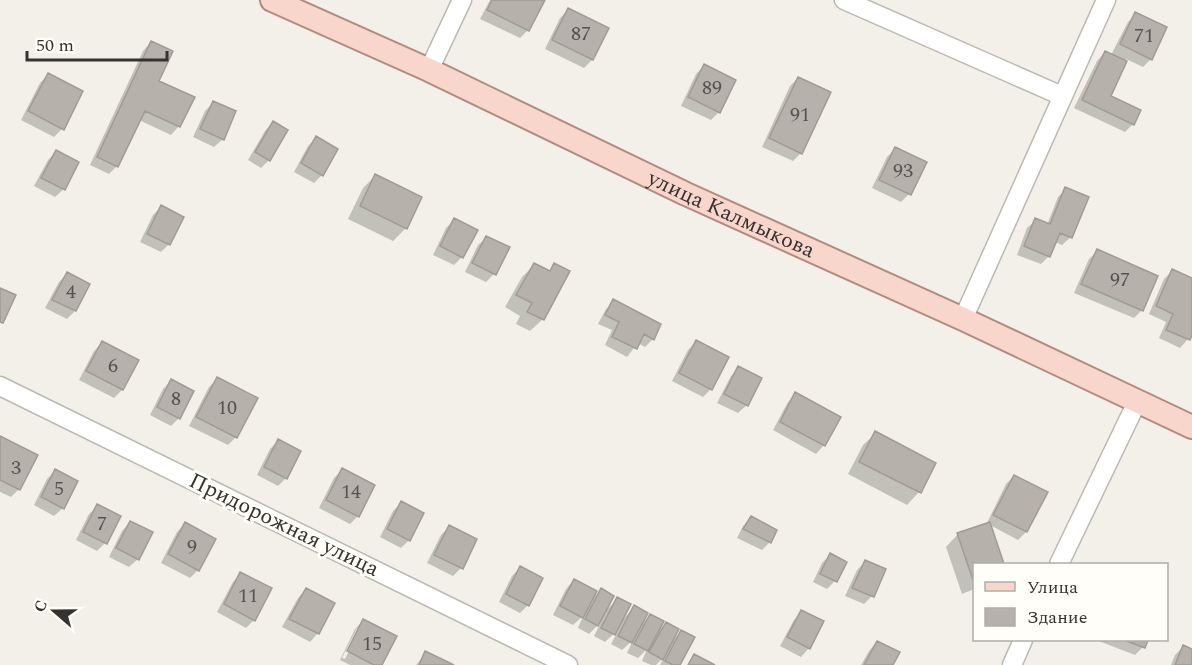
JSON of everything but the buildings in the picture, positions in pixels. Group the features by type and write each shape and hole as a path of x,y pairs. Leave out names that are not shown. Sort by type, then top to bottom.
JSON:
{"main road":[{"name":"улица Калмыкова","path":"272,0 429,70 686,194 963,319 1192,427"}],"street":[{"path":"429,70 462,0"},
{"path":"844,0 1062,96"},
{"path":"963,319 1106,0"},
{"name":"Придорожная улица","path":"0,386 568,665"},
{"path":"1059,563 1137,402"},
{"path":"1012,665 1022,641"}]}
